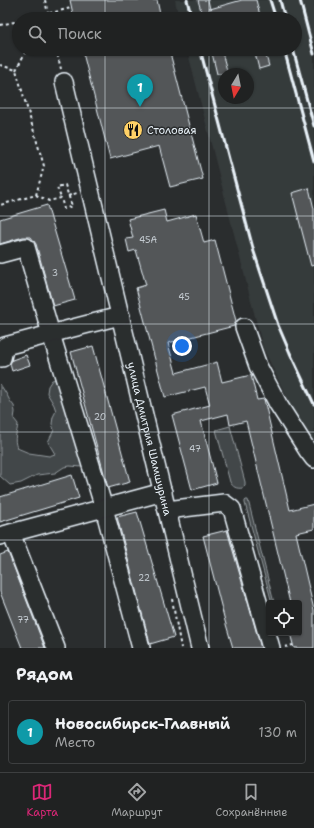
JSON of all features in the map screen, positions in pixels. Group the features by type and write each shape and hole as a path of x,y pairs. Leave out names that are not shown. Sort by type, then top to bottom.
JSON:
{"street":[{"name":"улица Дмитрия Шамшурина","path":"64,82 200,648"},
{"path":"0,254 26,247 104,508 141,648"},
{"path":"2,349 74,327 121,316"},
{"path":"244,328 258,366 278,404 314,459"},
{"path":"56,648 5,534 163,492"},
{"path":"167,510 224,503 232,509 271,648"}],"path":[{"path":"45,0 47,12"},
{"path":"55,12 72,8"},
{"path":"0,24 12,21"},
{"path":"23,56 16,70 44,166 36,195"},
{"path":"58,56 64,82"},
{"path":"0,64 16,70"},
{"path":"65,185 72,206 64,209 61,198 57,187 65,185"},
{"path":"0,205 36,195 48,201 61,198"},
{"path":"282,648 293,645"}],"shaded area":[{"path":"175,0 314,0 314,454 263,348 189,56 302,56 302,12 178,12"},
{"path":"58,379 85,464 82,467 64,467 55,473 37,475 21,483 10,485 0,476 0,384 14,406 14,419 18,424 15,439 17,448 29,453 49,456 55,454 48,442 54,430 52,424 56,411 47,393 48,386 52,380"},
{"path":"230,426 245,482 245,486 243,488 235,487 230,482 216,430"},
{"path":"248,500 273,600 271,600 245,501"}],"building":[{"path":"70,0 157,0 160,12 73,12"},
{"path":"198,0 208,0 210,9 242,0 256,0 259,12 197,12 201,11"},
{"path":"84,56 171,56 203,179 170,187 159,146 110,159"},
{"path":"213,56 223,56 226,68 218,68 218,74"},
{"path":"256,56 266,56 269,66 259,69"},
{"path":"309,188 314,209 314,265 311,266 292,193"},
{"path":"47,205 75,300 53,306 36,244 31,237 23,237 0,244 0,219"},
{"path":"164,210 167,222 196,214 204,243 215,240 236,321 234,326 168,343 176,373 217,362 222,382 251,375 257,400 264,399 290,510 314,504 314,529 296,533 314,610 314,648 294,648 291,636 302,636 302,600 289,600 246,421 230,425 228,414 201,421 217,483 192,490 172,415 210,405 205,387 165,397 136,288 146,285 136,250 129,252 126,239 133,238 128,219"},
{"path":"93,346 130,482 108,488 71,352"},
{"path":"26,355 30,365 12,371 10,364 12,360"},
{"path":"72,475 79,498 0,522 0,497"},
{"path":"137,512 174,637 150,644 117,517"},
{"path":"227,530 261,648 233,648 225,621 203,536"},
{"path":"8,552 45,648 22,648 0,592 0,555"}],"railway":[{"path":"187,0 190,12"},
{"path":"270,0 274,12"},
{"path":"280,0 283,12"},
{"path":"300,0 314,54"},
{"path":"202,56 254,252 278,325 314,404"},
{"path":"286,56 314,161"},
{"path":"295,56 314,126"}],"place":[{"name":"Новосибирск-Главный","path":"140,107"},
{"name":"Столовая","path":"133,130"}]}
